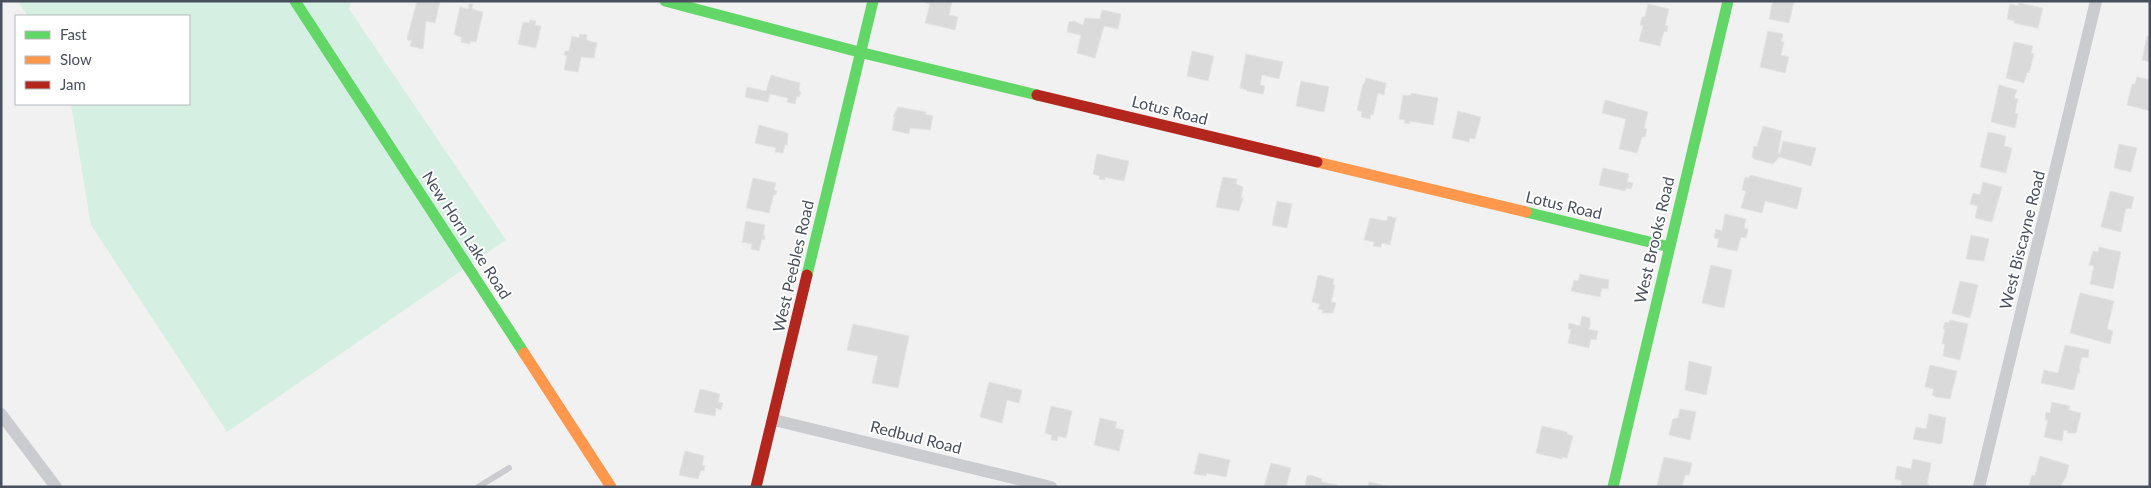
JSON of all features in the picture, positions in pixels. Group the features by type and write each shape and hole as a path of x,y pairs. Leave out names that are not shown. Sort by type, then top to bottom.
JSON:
{"street":[{"name":"New Horn Lake Road","path":"296,1 611,487"},
{"name":"Lotus Road","path":"665,1 859,52 1670,247"},
{"name":"West Peebles Road","path":"756,487 774,420 872,1"},
{"name":"West Brooks Road","path":"1613,487 1728,1"},
{"name":"West Biscayne Road","path":"1979,487 2096,1"},
{"path":"1,414 56,487"},
{"name":"Redbud Road","path":"774,420 1051,487"}],"lane":[{"path":"478,487 509,468"}],"green space":[{"path":"18,1 351,1 349,9 506,240 227,432 91,225 71,105 190,105 190,15 27,15"}],"building":[{"path":"417,1 440,1 435,23 426,21 423,49 410,46 412,40 409,41 407,39"},
{"path":"925,1 952,1 949,15 958,17 955,30 925,23 930,4 925,3"},
{"path":"1773,1 1794,1 1789,23 1769,19"},
{"path":"2019,3 2043,8 2038,28 2014,23 2015,21 2007,19 2010,4 2018,6"},
{"path":"469,4 473,4 472,9 483,12 476,42 470,41 470,44 461,42 462,38 454,34 460,7 468,9"},
{"path":"1648,4 1669,9 1665,25 1668,26 1667,32 1664,31 1660,46 1639,41 1643,26 1640,25 1642,17 1645,17"},
{"path":"1102,10 1121,14 1118,29 1104,26 1095,58 1077,53 1081,35 1067,32 1069,22 1074,21 1083,25 1085,18 1100,19"},
{"path":"530,20 536,21 535,25 541,26 536,48 518,44 523,22 529,23"},
{"path":"1768,31 1783,34 1781,42 1784,42 1781,55 1789,57 1785,73 1760,67"},
{"path":"580,34 587,35 586,40 597,43 594,58 581,57 578,72 564,70 567,56 564,55 565,51 569,51 572,36 579,38"},
{"path":"2147,36 2150,36 2150,62 2142,60"},
{"path":"2014,42 2033,46 2031,53 2034,54 2024,83 2006,78"},
{"path":"1192,51 1214,56 1208,81 1187,76"},
{"path":"1246,54 1283,62 1279,79 1262,75 1260,85 1265,86 1263,94 1240,88"},
{"path":"771,75 800,83 799,90 801,92 799,97 797,96 795,104 787,102 788,98 770,94 768,102 745,97 747,87 766,91"},
{"path":"2137,77 2150,80 2150,111 2127,105 2132,84 2135,84"},
{"path":"1366,78 1386,83 1384,95 1378,93 1373,115 1371,114 1370,119 1361,117 1362,112 1357,110"},
{"path":"1301,81 1329,87 1324,112 1296,106"},
{"path":"1999,85 2017,90 2014,98 2018,99 2015,113 2018,114 2015,128 1991,122"},
{"path":"1411,93 1438,98 1433,125 1410,121 1410,124 1404,123 1405,120 1399,119 1403,95 1410,96"},
{"path":"1605,100 1648,112 1644,128 1647,129 1645,137 1642,137 1637,153 1619,149 1626,119 1602,113"},
{"path":"898,107 926,112 925,114 933,116 930,130 910,128 909,134 892,130 895,117 893,117"},
{"path":"1458,111 1481,117 1475,139 1470,138 1469,142 1452,138"},
{"path":"759,125 788,133 787,145 785,144 783,153 775,152 776,148 755,143"},
{"path":"1763,126 1782,131 1778,154 1780,153 1783,141 1816,148 1811,166 1779,157 1773,164 1754,159 1752,157 1754,146 1757,147"},
{"path":"1988,132 2006,136 2004,146 2012,148 2006,173 1980,167"},
{"path":"2119,144 2137,148 2131,172 2114,168"},
{"path":"1097,154 1129,161 1124,181 1105,177 1105,180 1099,179 1100,176 1093,174"},
{"path":"1603,168 1629,174 1627,182 1633,183 1631,189 1626,188 1625,191 1599,185"},
{"path":"1750,175 1802,188 1797,209 1765,201 1762,213 1741,208 1746,191 1742,190 1745,177 1749,178"},
{"path":"1223,177 1237,179 1236,184 1243,187 1241,198 1243,198 1239,211 1216,207"},
{"path":"753,178 776,183 774,190 777,191 776,195 774,194 769,213 746,208"},
{"path":"1983,182 2002,187 1992,222 1975,218 1978,206 1970,204 1973,193 1980,195"},
{"path":"2110,191 2134,197 2131,209 2126,208 2121,232 2101,227"},
{"path":"1277,201 1292,204 1287,228 1272,225"},
{"path":"1725,214 1746,219 1744,228 1748,229 1746,238 1741,237 1737,251 1717,247 1719,239 1714,238 1716,229 1722,231"},
{"path":"1388,216 1396,218 1390,245 1382,243 1381,247 1373,246 1374,242 1364,240 1370,218 1387,221"},
{"path":"746,221 765,225 763,235 765,236 764,240 762,239 759,251 751,249 752,244 742,242"},
{"path":"1971,235 1989,239 1984,261 1966,259"},
{"path":"2099,247 2121,252 2113,289 2090,284 2094,266 2089,265 2093,251 2098,252"},
{"path":"1711,265 1732,270 1724,308 1702,303"},
{"path":"1580,274 1609,280 1608,289 1602,288 1600,297 1571,291 1574,280 1578,281"},
{"path":"1318,275 1334,279 1333,284 1335,285 1331,302 1336,303 1333,313 1322,313 1323,310 1318,309 1320,304 1312,302"},
{"path":"1960,281 1978,285 1970,318 1952,313"},
{"path":"2080,293 2114,301 2107,329 2113,331 2110,344 2070,333"},
{"path":"1582,316 1590,318 1590,327 1588,329 1598,331 1596,340 1591,339 1589,348 1568,343 1571,330 1568,329 1569,323 1580,326"},
{"path":"1950,320 1968,324 1960,360 1943,356 1945,344 1942,344 1945,329 1943,329 1945,322 1949,323"},
{"path":"853,324 909,336 898,388 872,383 878,356 847,350"},
{"path":"2065,345 2089,350 2088,358 2082,357 2079,368 2080,373 2078,373 2074,390 2041,383 2044,370 2058,373"},
{"path":"1689,361 1712,367 1706,395 1685,390"},
{"path":"1930,365 1957,371 1950,399 1936,397 1932,395 1934,389 1925,387"},
{"path":"989,382 1022,390 1019,403 1007,400 1002,423 980,417"},
{"path":"700,389 720,394 718,402 723,403 721,410 716,408 715,416 694,412"},
{"path":"2052,402 2070,406 2069,410 2081,413 2076,433 2067,433 2068,431 2064,430 2062,441 2044,437 2048,420 2045,420 2046,412 2050,413"},
{"path":"1051,406 1072,411 1066,438 1058,436 1057,441 1051,440 1052,435 1045,433"},
{"path":"1680,409 1696,412 1690,440 1669,435 1673,419 1678,418"},
{"path":"1929,414 1946,418 1942,443 1940,444 1913,439 1916,427 1926,429"},
{"path":"1100,418 1117,422 1115,428 1124,430 1119,451 1094,445"},
{"path":"1542,426 1567,432 1567,434 1573,436 1567,458 1562,457 1562,459 1536,453"},
{"path":"685,451 704,456 702,465 705,466 704,471 701,470 698,479 679,475"},
{"path":"1199,453 1230,460 1226,477 1207,473 1206,476 1194,474"},
{"path":"2040,456 2069,465 2066,477 2060,487 2029,486 2032,475 2035,476"},
{"path":"1664,457 1692,463 1689,475 1685,475 1682,487 1657,486"},
{"path":"1913,459 1931,463 1928,487 1906,487 1901,485 1902,481 1895,479 1897,466 1911,469"},
{"path":"1271,463 1291,468 1286,487 1264,487"},
{"path":"1311,475 1322,479 1321,482 1337,485 1337,487 1305,487 1307,476"},
{"path":"1369,482 1391,487 1368,487"}],"traffic: fast":[{"path":"295,1 524,353"},
{"path":"665,1 859,52 1037,95"},
{"path":"807,275 873,1"},
{"path":"1613,487 1728,1"},
{"path":"1526,212 1670,247"}],"traffic: slow":[{"path":"1317,162 1526,212"},
{"path":"524,353 611,487"}],"traffic: jam":[{"path":"1037,95 1317,162"},
{"path":"756,487 807,275"}]}
